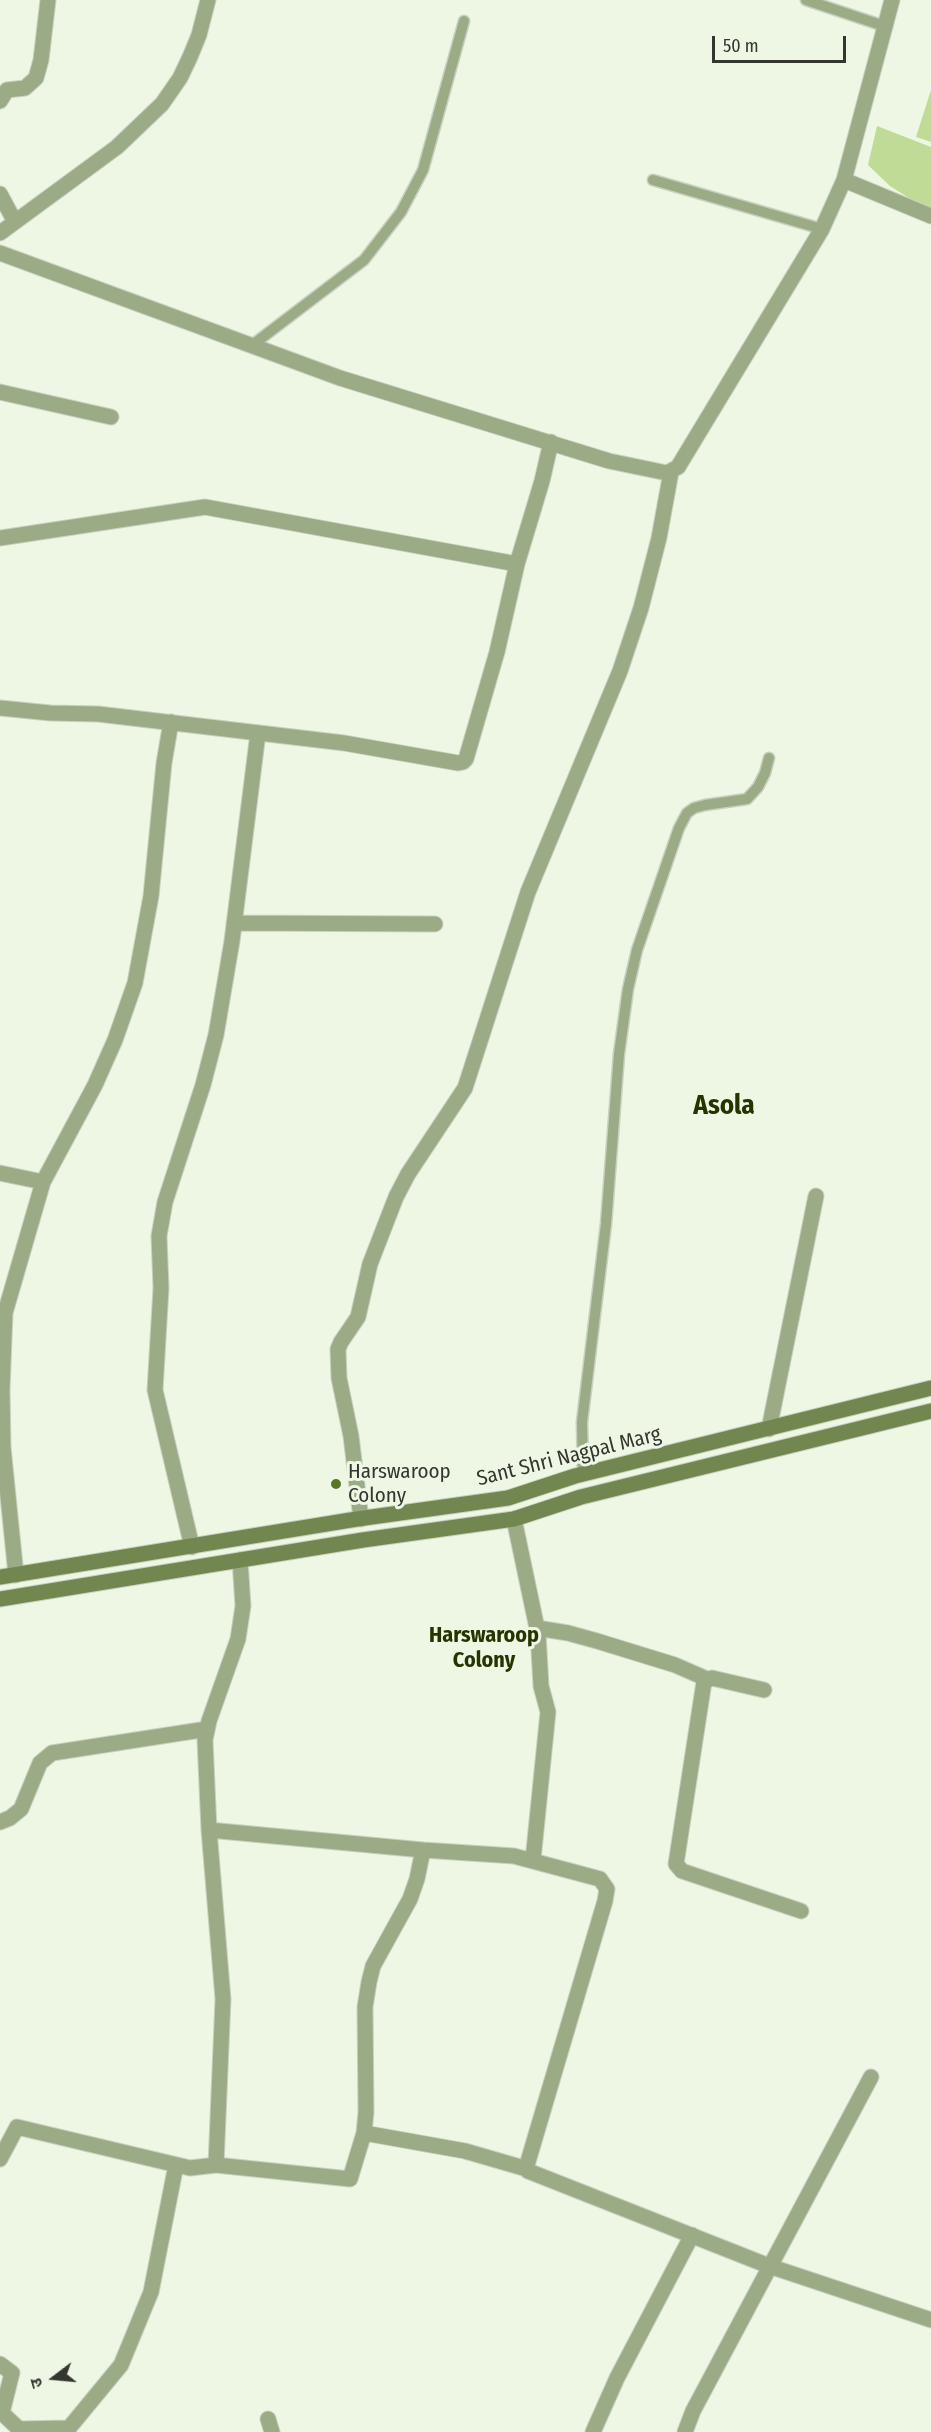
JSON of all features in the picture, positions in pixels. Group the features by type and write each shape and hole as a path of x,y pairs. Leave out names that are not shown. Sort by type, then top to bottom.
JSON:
{"main road":[{"name":"Sant Shri Nagpal Marg","path":"0,1577 361,1519 508,1498 583,1474 931,1388"},
{"name":"Sant Shri Nagpal Marg","path":"0,1599 514,1519 580,1497 931,1411"}],"street":[{"path":"0,101 7,90 25,88 36,78 41,60 48,0"},
{"path":"0,233 117,147 162,104 180,78 190,57 199,35 208,0"},
{"path":"0,253 340,378 609,461 671,472 678,467 822,229 844,180 887,27 892,0"},
{"path":"844,180 931,216"},
{"path":"0,194 15,222"},
{"path":"0,392 111,417"},
{"path":"0,708 50,713 98,714 171,722 344,743 463,762 497,652 517,564 542,481 551,442"},
{"path":"361,1519 351,1436 339,1378 338,1349 358,1317 370,1264 396,1197 408,1174 465,1088 528,892 624,661 641,608 659,538 671,472"},
{"path":"0,538 205,507 517,564"},
{"path":"16,1575 3,1447 2,1312 43,1182 95,1085 115,1040 135,983 151,896 164,763 171,722"},
{"path":"192,1547 155,1390 154,1372 161,1288 159,1236 165,1202 214,1045 234,923 258,733"},
{"path":"234,923 435,924"},
{"path":"0,1173 43,1182"},
{"path":"769,1429 816,1197"},
{"path":"514,1519 540,1645 541,1686 549,1718 533,1860"},
{"path":"216,2165 223,1999 205,1759 207,1729 238,1639 243,1606 240,1560"},
{"path":"537,1628 597,1641 675,1665 707,1679 712,1678 764,1690"},
{"path":"707,1679 702,1686 676,1864 682,1871 801,1911"},
{"path":"0,1822 10,1818 21,1809 40,1763 52,1753 207,1729"},
{"path":"209,1830 514,1856 600,1880 605,1885 607,1894 527,2169"},
{"path":"0,2159 16,2127 190,2168 216,2165 350,2179 364,2133 366,2112 365,2007 369,1982 373,1966 410,1899 423,1850"},
{"path":"685,2432 693,2410 871,2077"},
{"path":"364,2133 465,2151 527,2169 532,2174 769,2266 931,2320"},
{"path":"0,2364 12,2373 2,2413 19,2429 69,2428 121,2365 151,2292 176,2164"},
{"path":"593,2432 617,2378 692,2235"}],"lane":[{"path":"806,0 887,27"},
{"path":"251,346 363,260 401,212 423,170 464,21"},
{"path":"654,180 822,229"},
{"path":"583,1474 582,1422 605,1234 619,1054 628,989 637,950 679,828 687,813 705,805 747,799 765,773 769,758"}],"green space":[{"path":"931,90 931,142 916,137"},
{"path":"877,126 931,147 931,208 917,203 890,186 868,165"}],"place":[{"name":"Harswaroop Colony","path":"336,1484"}],"district":[{"name":"Asola","path":"724,1106"},
{"name":"Harswaroop Colony","path":"484,1649"}]}
